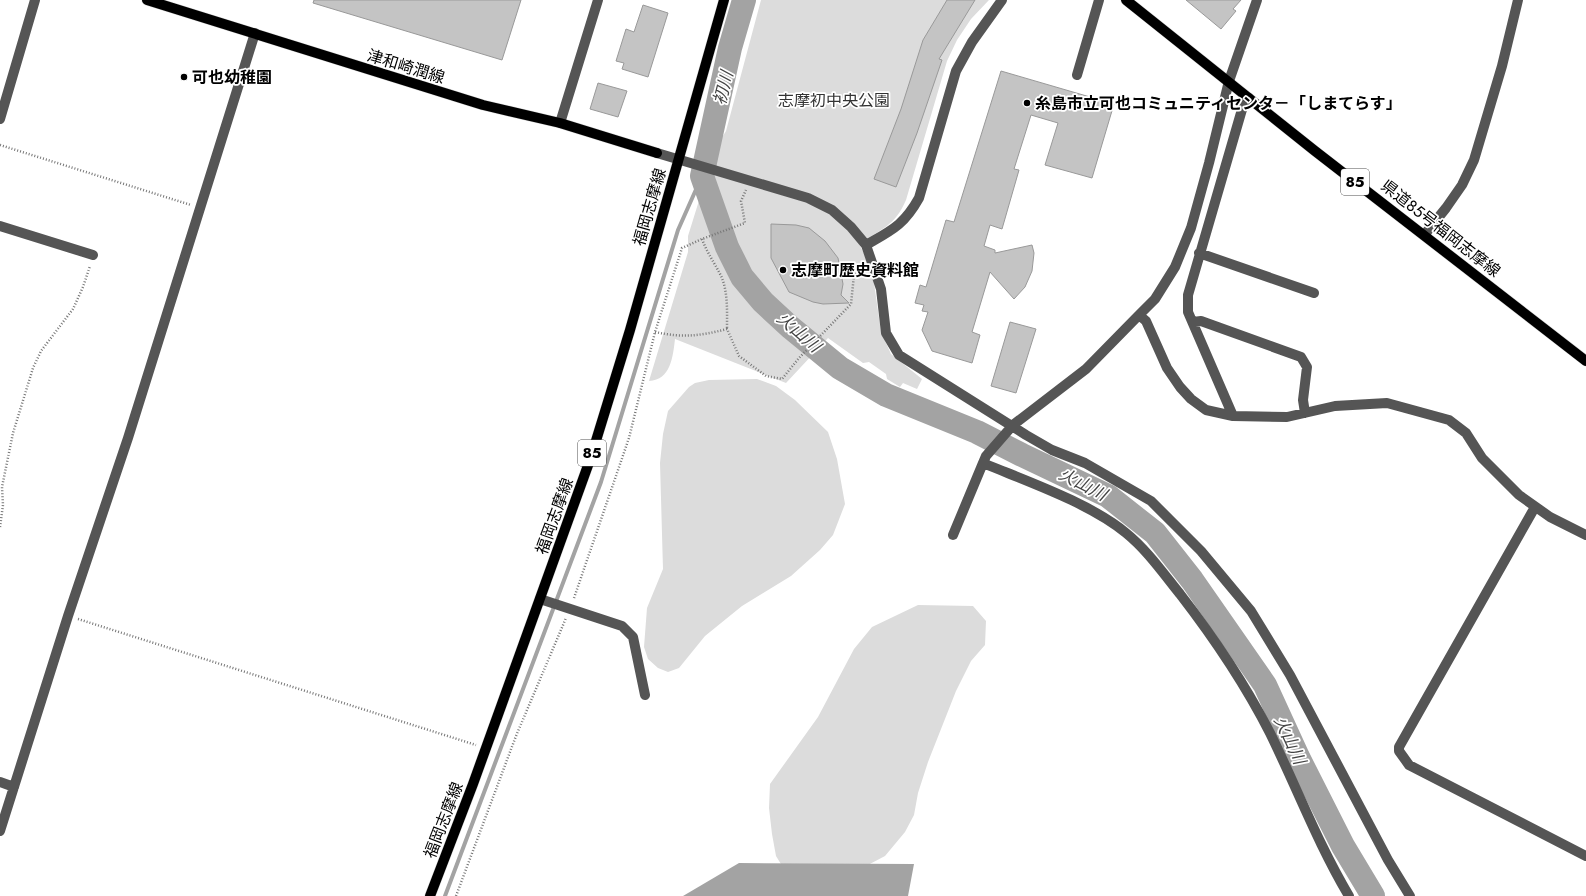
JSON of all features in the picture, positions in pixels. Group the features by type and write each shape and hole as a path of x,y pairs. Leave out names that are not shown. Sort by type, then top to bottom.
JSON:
{"main road":[{"name":"津和崎潤線","path":"148,0 483,105 560,123 657,153"},
{"name":"福岡志摩線","path":"430,896 543,600 591,457 630,330 724,0"},
{"name":"県道85号福岡志摩線","path":"1126,0 1586,361"}],"street":[{"path":"0,119 35,0"},
{"path":"560,123 598,0"},
{"path":"866,245 897,228 911,213 919,198 956,71 972,42 1002,0"},
{"path":"1077,75 1099,0"},
{"path":"953,535 984,460 1011,428 1086,369 1155,299 1176,267 1191,228 1229,81 1257,0"},
{"path":"1425,234 1462,185 1474,160 1502,66 1518,0"},
{"path":"0,831 68,616 128,438 255,33"},
{"path":"1233,416 1188,312 1188,295 1242,106 1249,98"},
{"path":"657,153 808,198 832,210 851,227 866,245 882,290 886,333 899,355 1011,428 1052,450 1085,463 1151,500 1212,563 1251,611 1290,675 1388,860 1410,896"},
{"path":"0,226 93,255"},
{"path":"1199,253 1314,293"},
{"path":"1139,315 1146,321 1166,368 1183,391 1206,410 1233,416 1287,417 1335,406 1387,403 1448,420 1466,433 1482,458 1503,480 1535,507 1550,517 1586,535"},
{"path":"1193,322 1201,321 1301,357 1307,367 1303,400 1304,413"},
{"path":"984,460 1091,510 1126,533 1156,564 1206,628 1248,694 1270,734 1329,860 1349,896"},
{"path":"1535,507 1399,747 1399,751 1409,764 1586,856"},
{"path":"543,600 622,626 633,636 645,694"},
{"path":"0,782 14,787"}],"path":[{"path":"0,145 201,208"},
{"path":"456,896 516,736 567,609 629,438 655,332 682,248 745,223 741,201 750,180"},
{"path":"702,239 706,252 722,278 726,296 727,329 739,356 766,376 782,379 791,370 799,358 851,304 854,275 874,265"},
{"path":"0,527 3,506 2,487 12,433 33,368 41,351 73,309 83,287 93,255"},
{"path":"655,332 676,336 701,336 727,329"},
{"path":"68,616 486,748"}],"green space":[{"name":"志摩初中央公園","path":"761,0 989,0 971,19 957,40 947,61 906,200 902,209 887,226 859,244 867,259 874,283 881,332 891,354 922,379 917,389 903,383 900,387 887,379 886,374 869,362 863,363 828,338 786,383 675,339 670,366 662,376 656,380 649,381 688,252 688,236 715,149 726,131"},
{"path":"757,379 776,386 795,400 828,432 837,459 845,504 833,535 820,550 791,576 742,606 705,636 679,668 668,672 658,668 648,659 644,647 647,608 663,569 660,463 663,434 668,411 689,387 695,383 709,380"},
{"path":"918,605 973,606 986,621 985,645 971,661 956,691 928,762 918,793 914,815 905,832 885,856 866,866 784,869 776,856 772,834 769,808 770,784 818,717 854,649 872,627"}],"shaded area":[{"path":"739,863 914,864 908,896 683,896"}],"building":[{"path":"314,0 521,0 502,60 313,3"},
{"path":"947,0 975,0 939,59 942,60 917,133 896,187 874,179 901,109 923,40"},
{"path":"1186,0 1241,0 1233,9 1236,11 1221,29"},
{"path":"643,5 668,13 648,77 622,69 624,63 616,61 626,29 634,32"},
{"path":"1001,71 1114,104 1092,178 1045,165 1058,123 1031,115 1014,169 1019,170 1002,229 990,225 984,246 995,250 995,253 1032,245 1034,253 1032,271 1025,287 1014,299 990,272 972,332 980,335 972,363 932,351 922,330 928,312 922,311 924,305 915,303 920,285 926,287 946,220 954,222"},
{"path":"598,83 627,91 618,117 590,109"},
{"path":"771,224 796,225 809,228 825,241 838,258 843,284 841,295 849,303 823,304 813,302 789,292 771,258"},
{"path":"1010,322 1036,329 1016,393 991,386"}],"waterway":[{"name":"火山川","path":"744,0 730,48 702,176 727,247 742,277 763,302 790,327 840,368 886,395 977,432 1108,496 1155,533 1192,580 1265,685 1298,757 1343,846 1373,896"},
{"path":"445,896 601,482 678,230 702,176"}],"place":[{"name":"可也幼稚園","path":"184,77"},
{"name":"糸島市立可也コミュニティセンタ－「しまてらす」","path":"1027,103"},
{"name":"志摩町歴史資料館","path":"783,270"}],"water label":[{"name":"初川","path":"723,88"}]}
